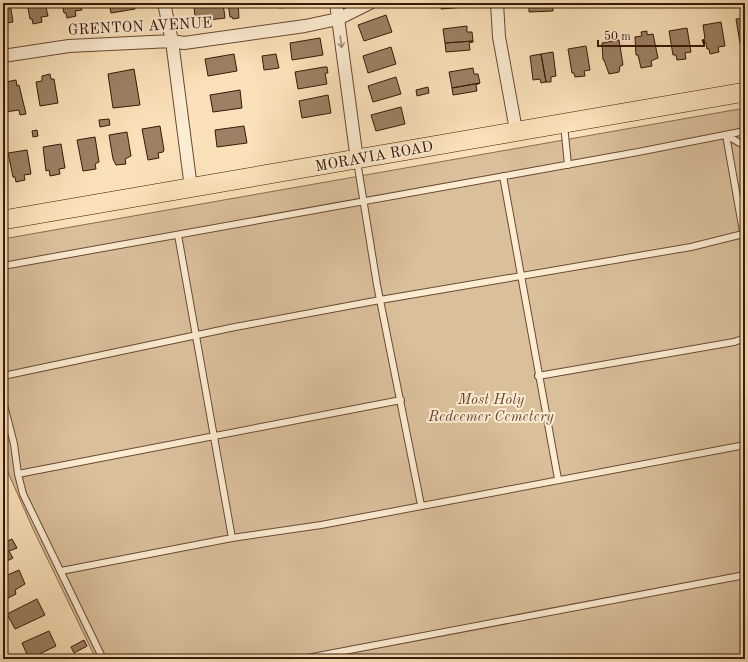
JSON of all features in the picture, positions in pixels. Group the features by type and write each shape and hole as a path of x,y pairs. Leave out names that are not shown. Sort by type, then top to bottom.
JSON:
{"main road":[{"name":"MORAVIA ROAD","path":"3,220 357,160 516,130 745,92"}],"street":[{"path":"164,3 172,41 191,188"},
{"path":"336,3 357,160"},
{"name":"GRENTON AVENUE","path":"3,56 69,46 172,41 184,43 305,26 338,19 370,3"},
{"path":"497,3 499,37 516,130"}],"lane":[{"path":"564,123 568,165"},
{"path":"3,266 568,165 745,131"},
{"path":"726,135 745,146"},
{"path":"726,135 745,243"},
{"path":"357,160 380,300 421,505"},
{"path":"503,176 522,275 538,376 558,479"},
{"path":"3,376 380,300 691,247 743,234"},
{"path":"178,235 232,538"},
{"path":"538,376 734,342 745,338"},
{"path":"18,474 400,400"},
{"path":"3,401 14,444 18,474 23,494 103,659"},
{"path":"61,571 232,538 321,525 558,479 745,445"},
{"path":"302,659 745,575"}],"green space":[{"name":"Most Holy Redeemer Cemetery","path":"745,108 745,659 96,659 33,529 3,461 3,239"}],"building":[{"path":"3,3 10,3 13,22 7,23 8,28 3,29"},
{"path":"27,3 45,3 48,16 41,17 42,22 33,24 32,19 30,19"},
{"path":"62,3 80,3 82,10 75,11 76,16 67,18 66,13 64,13"},
{"path":"109,3 134,3 135,9 111,13"},
{"path":"198,3 223,3 225,18 201,21 200,15 195,16 194,7 199,6"},
{"path":"228,3 238,3 239,18 233,19 230,17"},
{"path":"279,3 300,3 300,6 279,8"},
{"path":"441,3 465,3 465,7 441,9"},
{"path":"524,3 553,3 553,4 524,6"},
{"path":"553,4 553,11 529,12 529,6 524,6"},
{"path":"386,15 392,32 364,41 358,25"},
{"path":"745,18 744,50 740,43 736,19"},
{"path":"721,22 725,46 718,47 719,52 710,54 706,43 703,43 702,40 705,39 703,25"},
{"path":"467,26 467,32 472,32 473,41 445,43 443,29"},
{"path":"687,28 691,52 685,53 686,59 677,60 676,55 673,55 669,31"},
{"path":"647,31 647,35 653,34 658,58 651,61 652,66 641,68 638,55 636,55 635,37 642,36 641,32"},
{"path":"320,38 323,55 292,60 290,43"},
{"path":"619,40 623,65 620,66 619,72 609,74 603,60 602,43"},
{"path":"473,41 469,43 470,50 446,52 445,43"},
{"path":"586,46 590,70 584,71 585,76 575,77 574,73 572,73 568,49"},
{"path":"391,47 396,64 368,73 363,56"},
{"path":"553,52 556,76 551,77 551,82 546,82 541,54"},
{"path":"234,54 237,71 208,76 205,59"},
{"path":"276,54 279,68 264,70 262,56"},
{"path":"541,54 546,82 541,83 540,79 533,80 530,56"},
{"path":"327,67 328,73 325,73 327,84 298,89 295,72"},
{"path":"473,68 474,74 478,74 480,83 452,88 449,72"},
{"path":"134,69 140,105 113,108 108,74"},
{"path":"50,74 51,79 54,79 58,103 40,106 36,82 42,81 42,76"},
{"path":"396,77 401,94 373,102 368,86"},
{"path":"16,80 17,86 19,85 26,114 20,115 19,110 5,112 3,88 7,87 6,82"},
{"path":"480,83 476,85 477,91 453,95 452,88"},
{"path":"428,87 429,93 417,96 416,90"},
{"path":"240,90 242,108 213,112 210,95"},
{"path":"328,95 331,113 302,118 299,101"},
{"path":"401,107 405,124 376,131 371,115"},
{"path":"109,119 110,125 100,127 99,120"},
{"path":"160,126 164,150 163,152 158,153 159,158 148,160 142,129"},
{"path":"244,126 247,143 217,147 215,130"},
{"path":"37,130 38,136 33,137 32,131"},
{"path":"127,132 131,156 125,159 126,164 116,165 113,159 109,135"},
{"path":"95,137 99,162 95,164 96,169 83,171 77,140"},
{"path":"61,144 65,168 59,169 60,174 50,176 49,170 46,171 43,147"},
{"path":"27,150 31,174 24,175 25,180 16,182 15,177 13,177 8,153"},
{"path":"12,539 17,548 9,551 13,558 3,563 3,543"},
{"path":"19,570 25,584 15,590 16,594 6,599 3,592 3,577"},
{"path":"37,599 45,615 15,629 7,614"},
{"path":"49,631 56,646 29,659 22,643"},
{"path":"84,640 87,646 74,653 71,647"}]}
